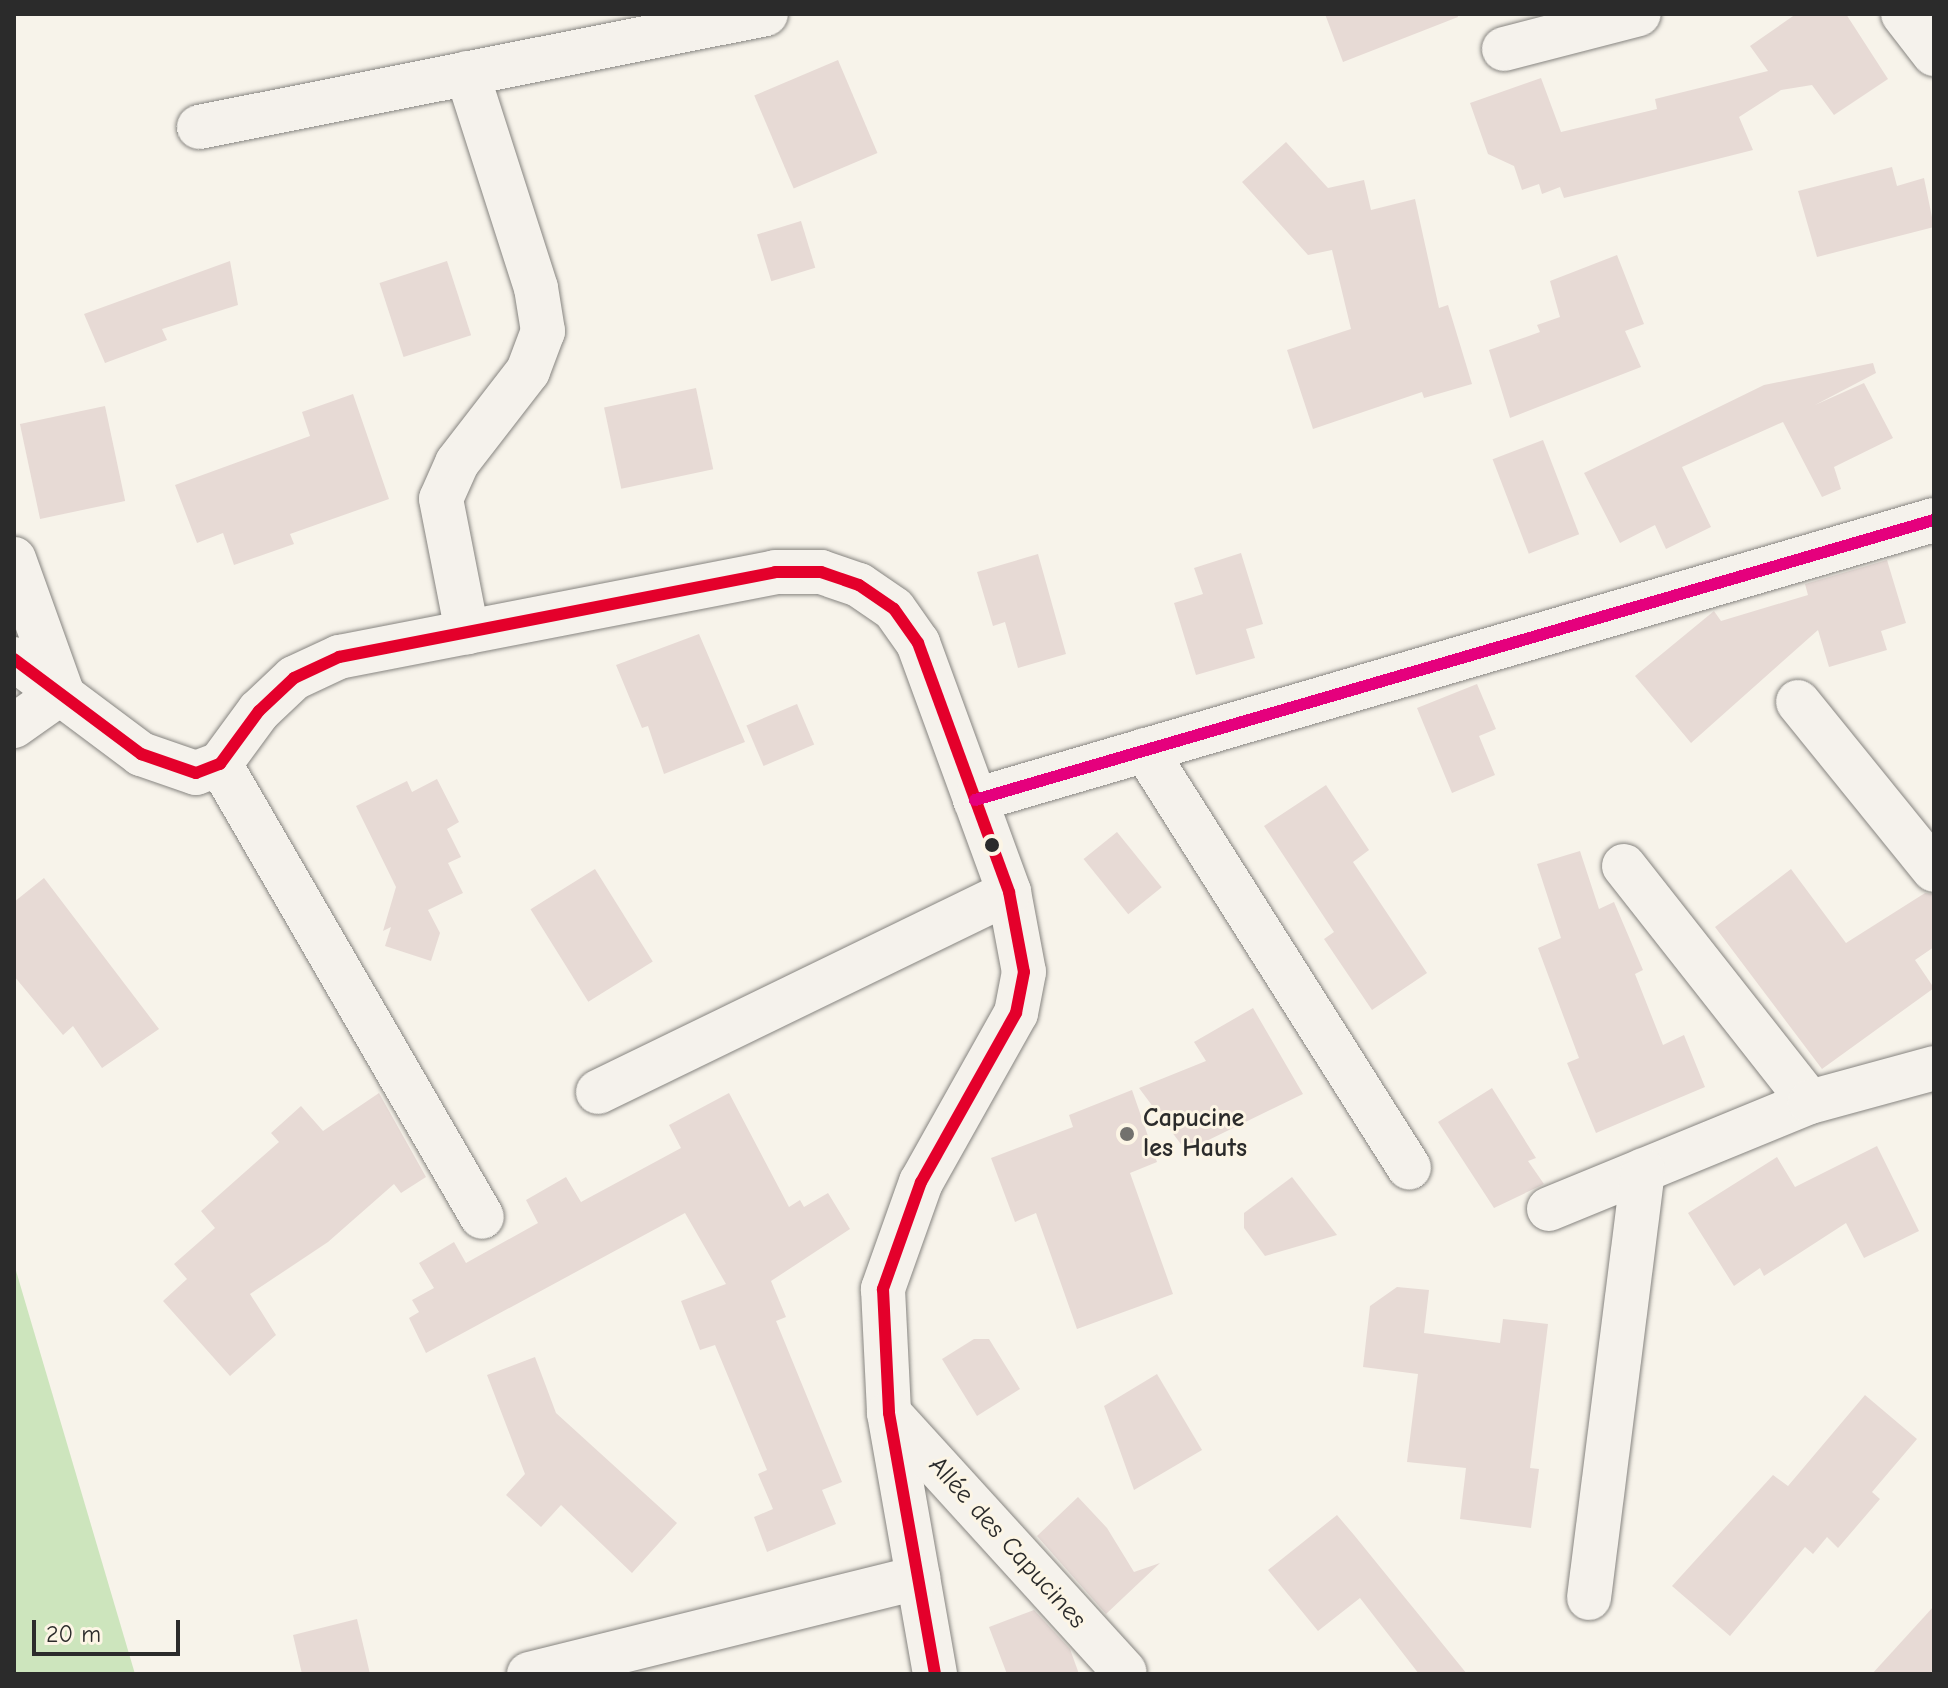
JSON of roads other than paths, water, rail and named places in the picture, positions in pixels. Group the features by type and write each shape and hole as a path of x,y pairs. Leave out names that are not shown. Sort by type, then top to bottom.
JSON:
{"street":[{"path":"199,127 766,14"},
{"path":"1504,49 1639,14"},
{"path":"1903,14 1934,54"},
{"path":"467,73 536,288 543,331 528,371 457,463 441,499 467,632"},
{"path":"975,800 1934,520"},
{"path":"14,559 62,692"},
{"path":"14,659 141,754 170,769 196,773 220,764 259,711 294,678 339,657 775,572 821,572 859,585 894,609 918,643 1009,892 1024,972 1016,1013 897,1234 883,1289 889,1413 935,1674"},
{"path":"14,726 62,692"},
{"path":"1798,702 1934,870"},
{"path":"1145,750 1409,1168"},
{"path":"220,764 482,1217"},
{"path":"1624,866 1810,1102"},
{"path":"598,1092 1009,892"},
{"path":"1549,1209 1810,1102 1929,1080"},
{"path":"1589,1598 1643,1170"},
{"name":"Allée des Capucines","path":"889,1413 1125,1672"},
{"path":"529,1674 918,1578"}],"place":[{"name":"Capucine les Hauts","path":"1127,1134"}]}
